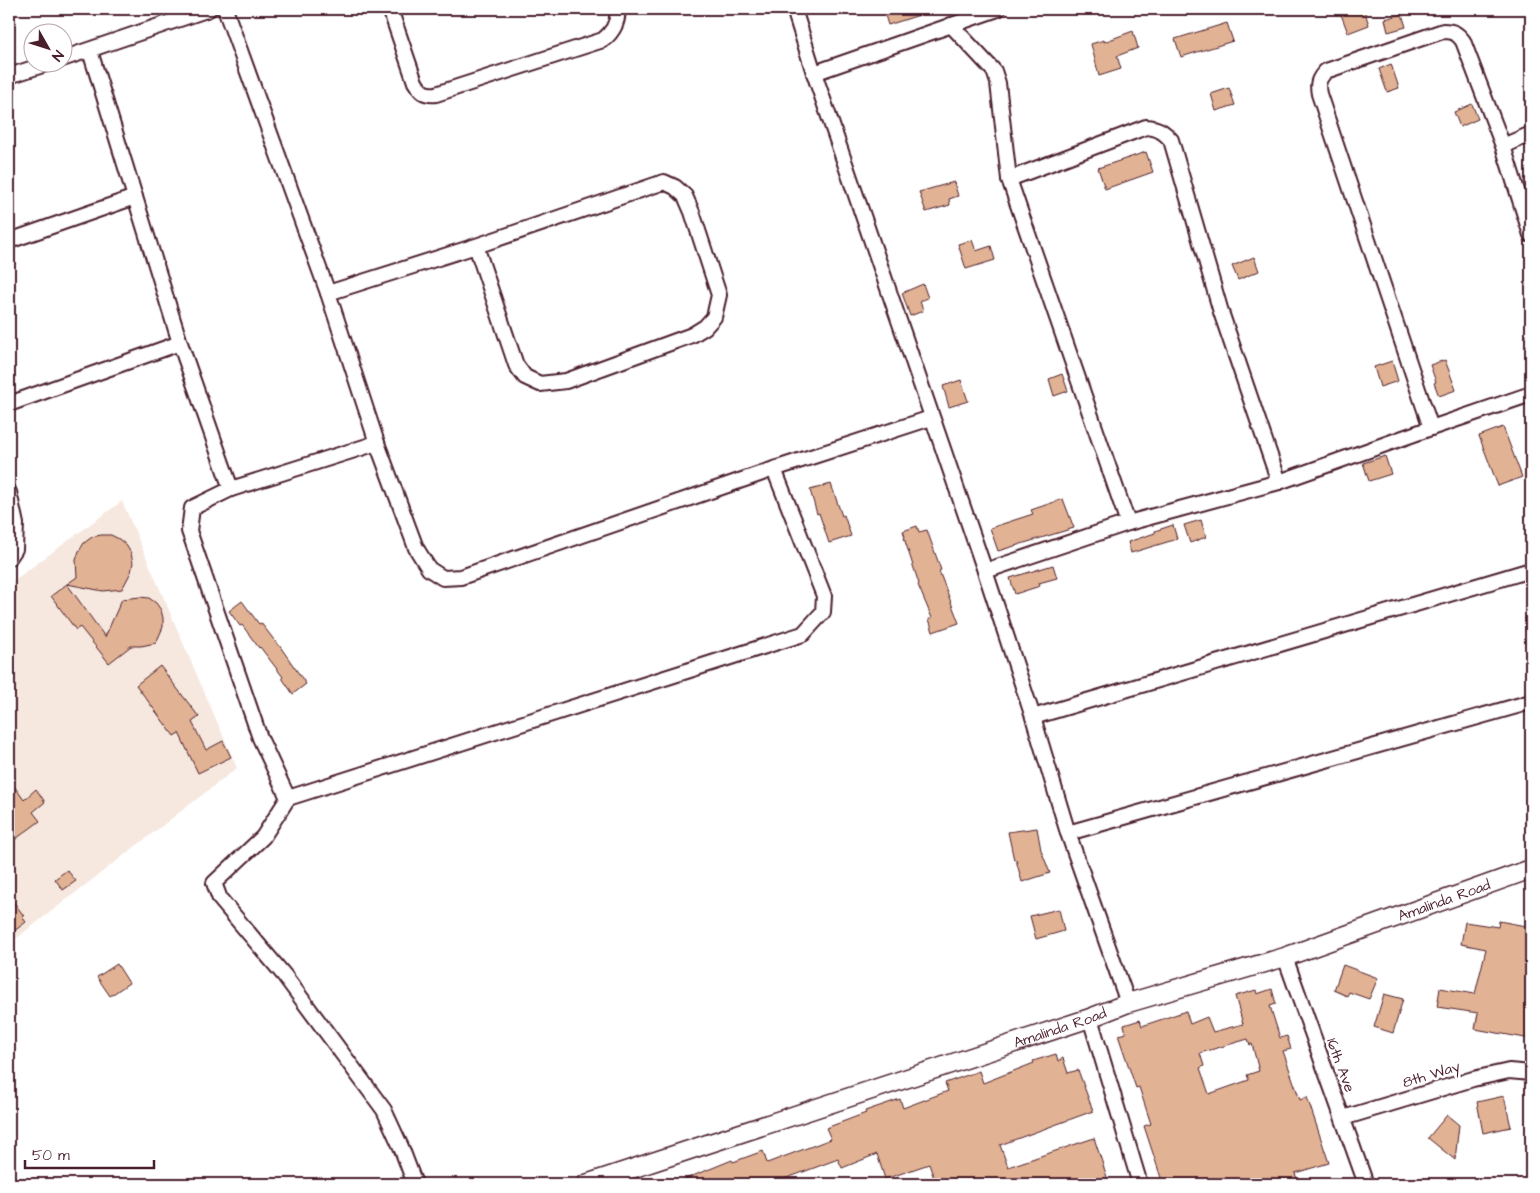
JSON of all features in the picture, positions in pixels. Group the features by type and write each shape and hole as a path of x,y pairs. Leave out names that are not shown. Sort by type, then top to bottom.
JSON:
{"street":[{"path":"72,56 209,9"},
{"path":"225,9 328,293 377,444 416,548 429,569 443,578 461,578 774,469 931,418"},
{"path":"390,9 415,82 420,90 428,95 603,40 615,26 617,9"},
{"path":"794,9 931,418 985,571 1033,717 1068,833 1128,1002"},
{"path":"814,73 998,9"},
{"path":"952,25 994,71 998,83 1009,179 1128,523"},
{"path":"1431,428 1319,94 1317,84 1320,77 1326,71 1443,31 1458,34 1503,146 1531,236"},
{"path":"90,51 180,343 231,489"},
{"path":"9,76 22,72"},
{"path":"1009,179 1146,127 1157,128 1164,132 1171,140 1221,312 1279,482"},
{"path":"1503,146 1531,134"},
{"path":"328,293 476,246 664,182 675,187 685,196 692,212 719,294 714,317 705,328 692,334 566,381 540,384 525,377 516,364 476,246"},
{"path":"9,241 135,197"},
{"path":"9,404 180,343"},
{"path":"985,571 1128,523 1279,482 1531,394"},
{"path":"288,798 260,738 189,531 192,508 231,489 377,444"},
{"path":"415,1184 384,1110 284,975 220,899 214,883 263,837 288,798 803,634 823,612 824,596 774,469"},
{"path":"9,492 16,524 15,549 9,558"},
{"path":"1033,717 1531,570"},
{"path":"1068,833 1531,702"},
{"name":"Amalinda Road","path":"586,1184 1090,1018 1128,1002 1285,956 1531,869"},
{"name":"16th Ave","path":"1285,956 1366,1184"},
{"path":"1090,1018 1140,1184"},
{"name":"8th Way","path":"1343,1118 1473,1078 1508,1072 1531,1073"}],"shaded area":[{"path":"122,501 237,768 9,944 9,584"}],"building":[{"path":"883,9 929,9 929,12 888,25"},
{"path":"1339,9 1364,9 1369,25 1348,33"},
{"path":"1402,14 1406,27 1388,32 1385,19"},
{"path":"1227,23 1233,41 1181,57 1175,39"},
{"path":"1133,31 1138,48 1117,56 1121,69 1099,76 1091,44 1104,40 1104,42"},
{"path":"1391,64 1399,88 1387,92 1379,69"},
{"path":"1229,88 1235,105 1216,111 1211,94"},
{"path":"1472,104 1478,119 1460,127 1454,112"},
{"path":"1146,152 1153,172 1105,189 1098,168"},
{"path":"954,182 958,196 949,199 950,205 926,212 919,192"},
{"path":"972,240 976,251 991,246 995,260 966,269 958,244"},
{"path":"1254,257 1259,271 1238,280 1232,266"},
{"path":"923,284 928,298 920,301 923,311 910,316 902,293"},
{"path":"1445,360 1456,390 1439,396 1430,365"},
{"path":"1392,361 1398,381 1380,387 1374,367"},
{"path":"1062,374 1068,391 1054,396 1049,379"},
{"path":"961,380 968,401 949,407 943,386"},
{"path":"1503,427 1522,477 1498,486 1479,436"},
{"path":"1385,456 1391,474 1369,481 1363,463"},
{"path":"831,484 851,536 829,543 819,513 817,514 810,490"},
{"path":"1063,499 1074,528 998,551 990,528 1033,514 1031,510"},
{"path":"1201,520 1206,537 1190,543 1184,525"},
{"path":"1173,525 1177,539 1131,553 1128,542"},
{"path":"917,526 919,532 927,530 941,570 939,571 959,623 933,632 929,619 932,618 918,585 904,538 903,531"},
{"path":"111,535 119,539 131,553 133,563 131,572 122,589 103,591 67,584 77,577 76,560 84,543 92,537"},
{"path":"1053,565 1057,578 1039,583 1040,586 1015,594 1010,578"},
{"path":"67,584 105,637 122,599 149,598 161,610 163,618 163,627 156,643 131,646 109,663 80,627 76,630 51,596"},
{"path":"242,601 259,624 261,623 279,645 306,684 293,694 283,677 260,647 229,611"},
{"path":"160,666 199,717 192,722 206,750 223,741 231,757 198,773 179,733 174,736 136,685"},
{"path":"9,779 24,800 36,789 45,802 33,812 40,821 9,844"},
{"path":"1037,828 1041,850 1050,873 1022,882 1016,860 1014,860 1008,832"},
{"path":"67,870 76,881 63,890 55,879"},
{"path":"9,896 24,916 23,918 26,922 9,935"},
{"path":"1059,909 1064,931 1036,939 1030,916"},
{"path":"1499,921 1531,927 1531,992 1527,1019 1531,1019 1531,1039 1475,1029 1478,1013 1437,1007 1440,988 1475,994 1486,949 1461,944 1465,922 1498,927"},
{"path":"117,964 129,983 110,996 97,977"},
{"path":"1343,965 1378,978 1369,999 1349,992 1347,996 1334,990"},
{"path":"1272,989 1276,1004 1270,1006 1280,1038 1287,1036 1291,1049 1283,1051 1300,1100 1307,1097 1329,1163 1295,1173 1298,1182 1291,1184 1163,1184 1144,1126 1151,1124 1139,1087 1136,1088 1118,1035 1126,1033 1124,1025 1140,1020 1142,1026 1186,1011 1190,1024 1207,1017 1213,1032 1243,1024 1235,996 1256,990 1257,994","holes":["1248,1039 1250,1045 1252,1044 1259,1071 1247,1075 1249,1080 1209,1094 1200,1068 1204,1066 1200,1053"]},
{"path":"1384,994 1403,999 1393,1033 1374,1027"},
{"path":"1056,1054 1058,1061 1063,1058 1068,1073 1078,1070 1093,1111 1000,1145 1008,1167 1094,1138 1108,1180 1097,1184 936,1184 929,1164 885,1179 877,1154 842,1168 838,1159 771,1184 673,1184 732,1160 733,1162 763,1151 767,1163 831,1139 826,1128 866,1113 865,1111 900,1099 903,1108 948,1091 945,1083 979,1071 983,1083 1034,1063 1033,1061"},
{"path":"1504,1096 1511,1127 1483,1133 1477,1102"},
{"path":"1447,1115 1459,1125 1455,1160 1428,1138"}]}
